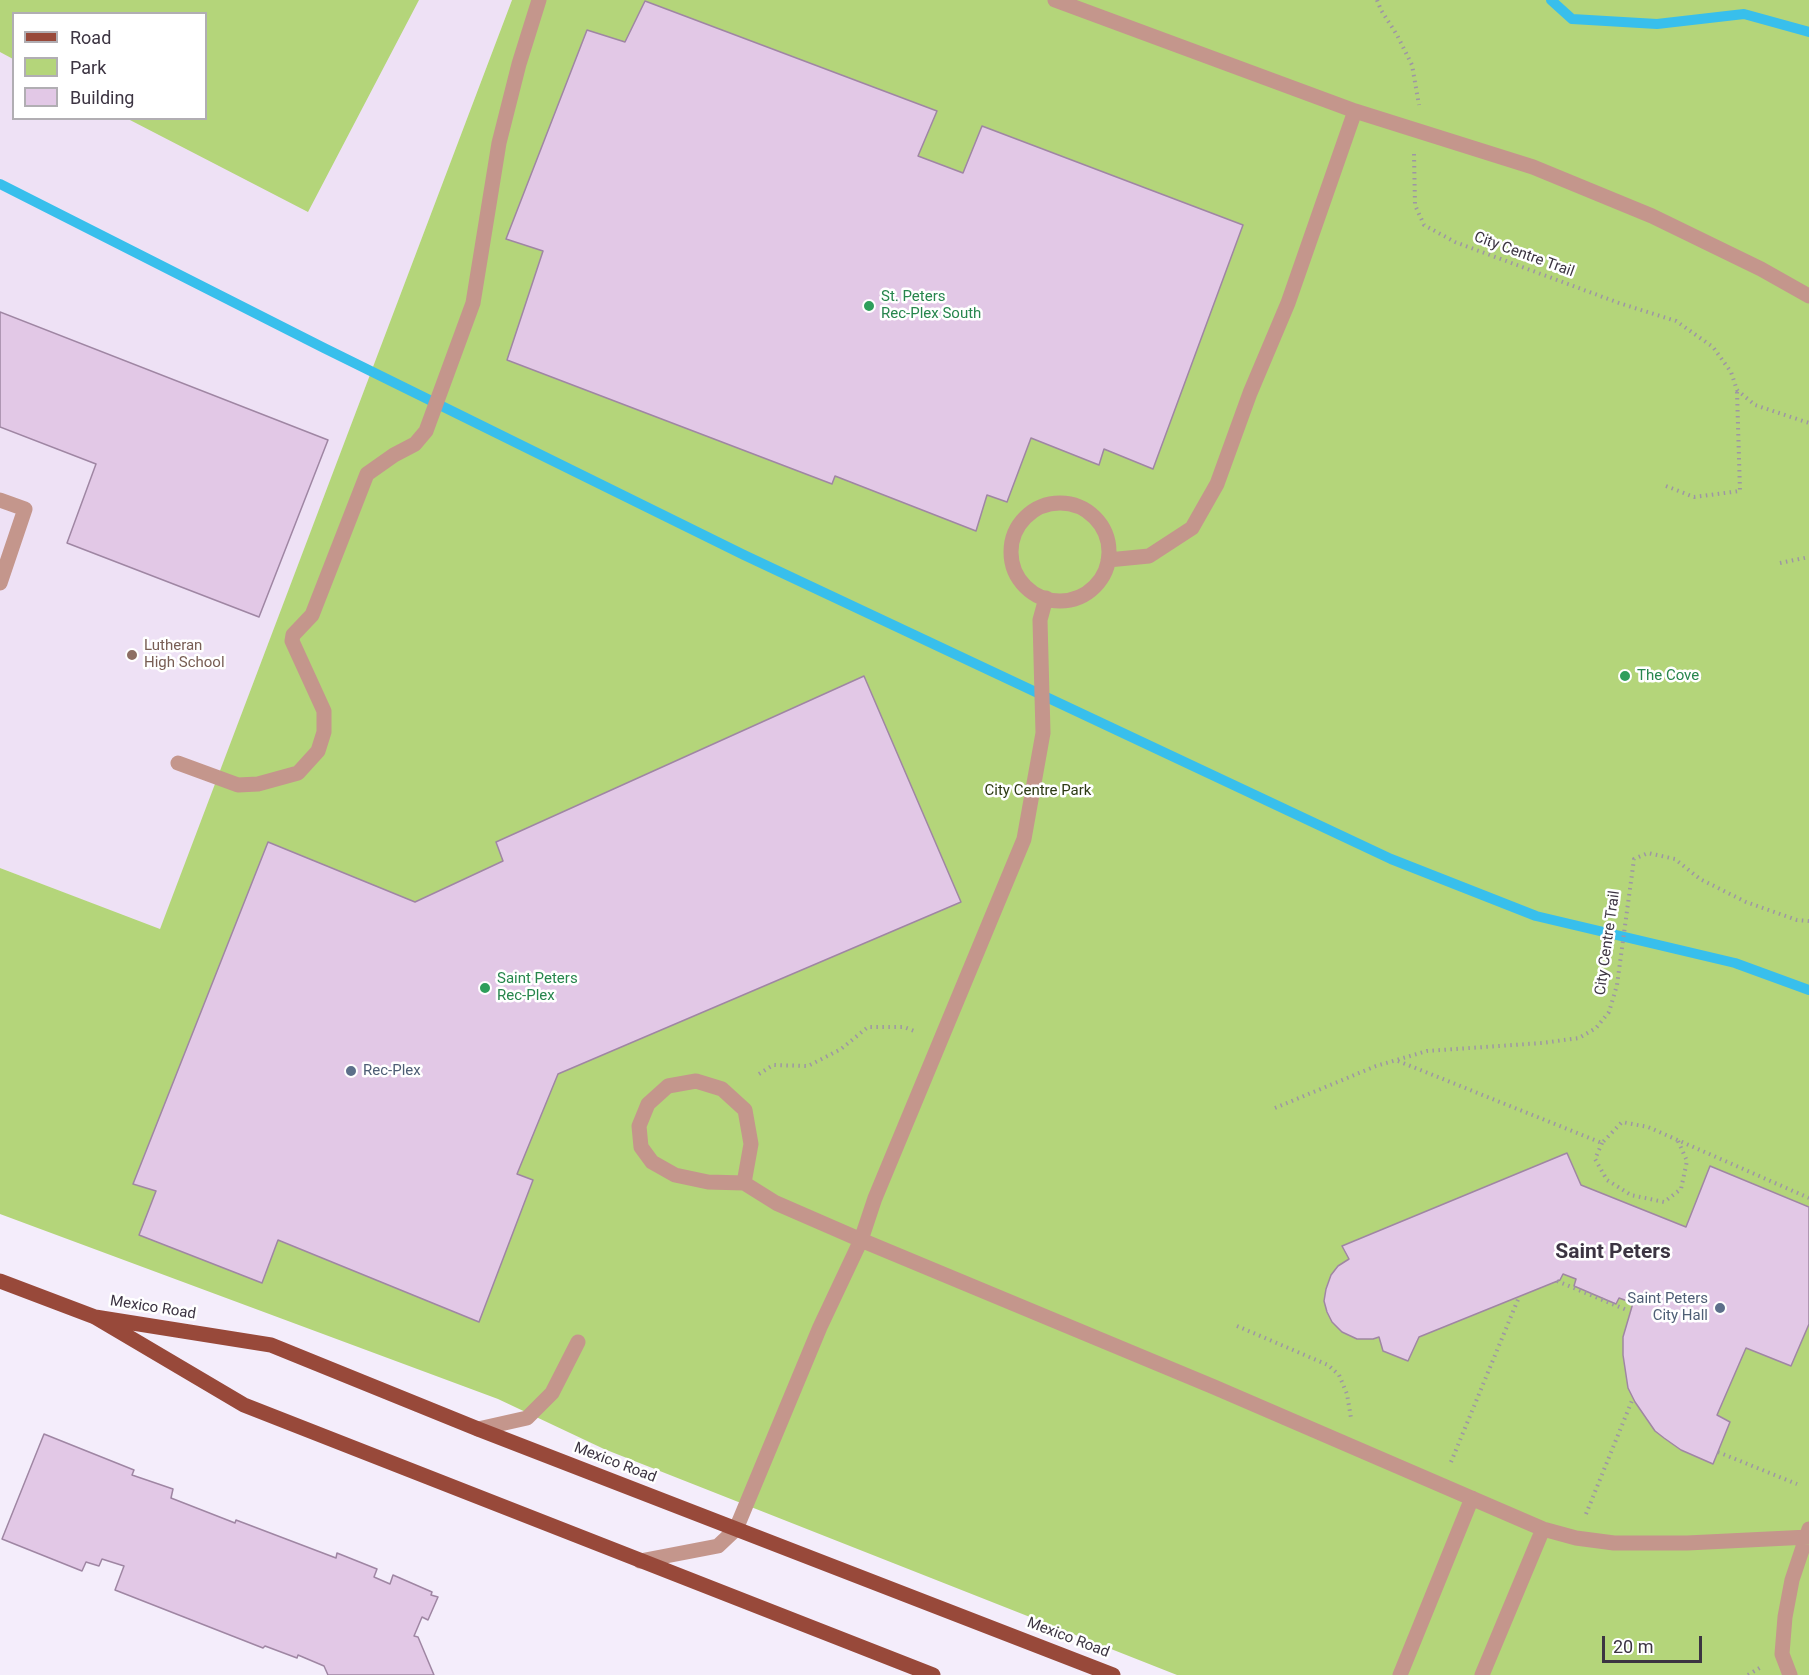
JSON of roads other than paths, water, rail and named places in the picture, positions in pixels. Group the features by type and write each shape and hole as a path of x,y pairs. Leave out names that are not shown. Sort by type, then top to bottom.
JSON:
{"main road":[{"name":"Mexico Road","path":"0,1281 95,1317 244,1406 933,1675"},
{"name":"Mexico Road","path":"95,1317 271,1345 478,1430 1113,1675"}],"street":[{"path":"178,763 238,785 258,784 298,773 318,751 324,732 324,711 292,641 293,635 312,615 367,474 394,455 415,444 426,432 473,303 499,144 519,64 539,0"},
{"path":"1055,0 1355,111 1533,167 1652,216 1761,269 1809,296"},
{"path":"1108,560 1149,556 1192,528 1217,484 1250,393 1288,303 1355,111"},
{"path":"0,500 25,509 0,583"},
{"path":"1056,503 1072,504 1087,511 1099,522 1107,537 1108,560 1107,569 1098,583 1086,594 1071,600 1055,601 1040,597 1026,588 1011,560 1011,544 1026,516 1040,507 1056,503"},
{"path":"640,1561 718,1546 736,1529 820,1327 861,1240 875,1198 1024,839 1043,733 1040,620 1046,598"},
{"path":"744,1183 751,1144 745,1110 722,1089 696,1082 668,1086 648,1104 639,1126 641,1146 652,1162 675,1175 708,1182 744,1183 776,1203 861,1240 1543,1529 1576,1538 1614,1543 1697,1543 1808,1534 1792,1580 1785,1617 1782,1654 1790,1675"},
{"path":"478,1430 527,1418 552,1393 578,1342"},
{"path":"1400,1675 1472,1498"},
{"path":"1482,1675 1543,1529"}],"waterway":[{"path":"1551,0 1572,19 1657,24 1744,14 1809,32"},
{"path":"0,184 324,348 744,555 1391,859 1536,916 1735,963 1809,990"}],"place":[{"name":"St. Peters Rec-Plex South","path":"869,306"},
{"name":"Lutheran High School","path":"132,655"},
{"name":"The Cove","path":"1625,676"},
{"name":"Saint Peters Rec-Plex","path":"485,988"},
{"name":"Rec-Plex","path":"351,1071"},
{"name":"Saint Peters City Hall","path":"1720,1308"}],"district":[{"name":"Saint Peters","path":"1613,1253"}],"park label":[{"name":"City Centre Park","path":"1038,791"}]}
